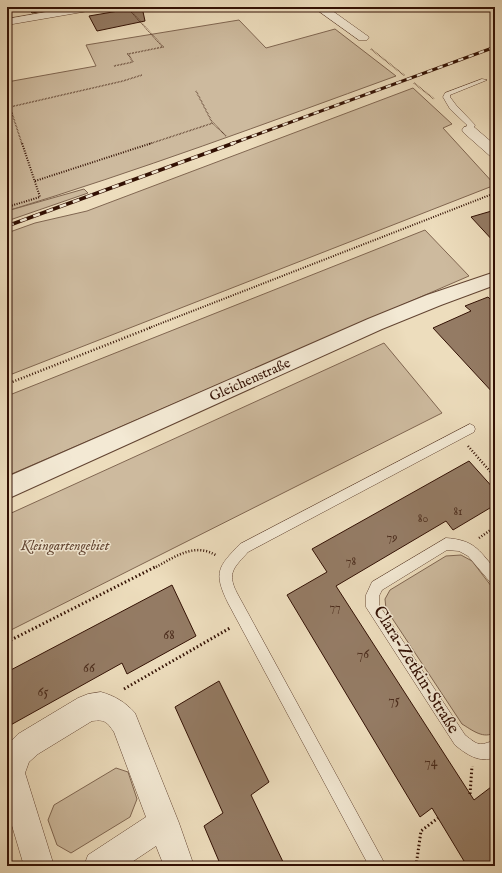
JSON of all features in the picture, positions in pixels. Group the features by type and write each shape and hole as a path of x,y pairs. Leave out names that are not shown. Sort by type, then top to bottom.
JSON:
{"street":[{"path":"7,22 81,8 94,7"},
{"path":"319,7 363,37"},
{"path":"470,130 495,153"},
{"name":"Gleichenstraße","path":"7,488 374,324 495,278"},
{"path":"39,866 11,774 13,762 18,752 28,744 88,708 101,706 118,714 126,722 179,866"},
{"path":"99,866 164,823"}],"lane":[{"path":"470,130 470,125 446,97 447,94 453,91 484,80"},
{"path":"378,866 244,620 227,587 226,574 228,564 244,548 464,432"},
{"name":"Clara-Zetkin-Straße","path":"473,750 460,740 372,607 372,595 377,586 446,544 461,545 472,552 495,580"},
{"path":"473,750 489,752 495,748"}],"path":[{"path":"114,66 133,62 128,54 163,48 158,40 127,7"},
{"path":"363,37 367,45 405,76"},
{"path":"7,207 40,197 10,106 123,81 142,75"},
{"path":"196,91 213,123 226,136"},
{"path":"35,181 213,123"},
{"path":"7,384 495,193"},
{"path":"464,432 495,477"},
{"path":"7,642 186,551 208,550 228,564"},
{"path":"108,708 121,691 244,620"},
{"path":"470,794 473,750"},
{"path":"416,866 421,831 438,818"}],"green space":[{"path":"239,20 266,48 335,29 396,76 154,163 7,211 7,82 96,66 86,45"},
{"path":"413,88 452,124 443,128 495,185 7,376 7,233 35,223 87,211"},
{"path":"84,189 88,193 7,221 7,211"},
{"path":"425,230 469,276 7,476 7,396"},
{"name":"Kleingartengebiet","path":"384,343 442,413 7,632 7,515"},
{"path":"461,555 472,561 495,591 495,732 487,735 482,735 462,724 386,609 385,599 390,590 446,556"},
{"path":"116,768 128,772 137,799 130,817 71,853 57,845 48,820 54,805"}],"building":[{"path":"27,7 65,7 32,13"},
{"path":"142,7 145,21 97,31 89,16"},
{"path":"495,210 495,243 471,217"},
{"path":"488,297 495,304 495,395 433,328 471,311 465,306"},
{"path":"469,461 495,490 495,505 453,530 446,521 336,586 474,800 495,784 495,866 467,866 432,808 420,817 287,595 327,572 312,549"},
{"path":"172,585 196,636 127,674 122,663 7,727 7,672"},
{"path":"219,681 269,782 251,795 285,866 221,866 204,826 223,813 175,707"}],"railway":[{"path":"231,144 495,47"},
{"path":"7,226 234,143"}]}
